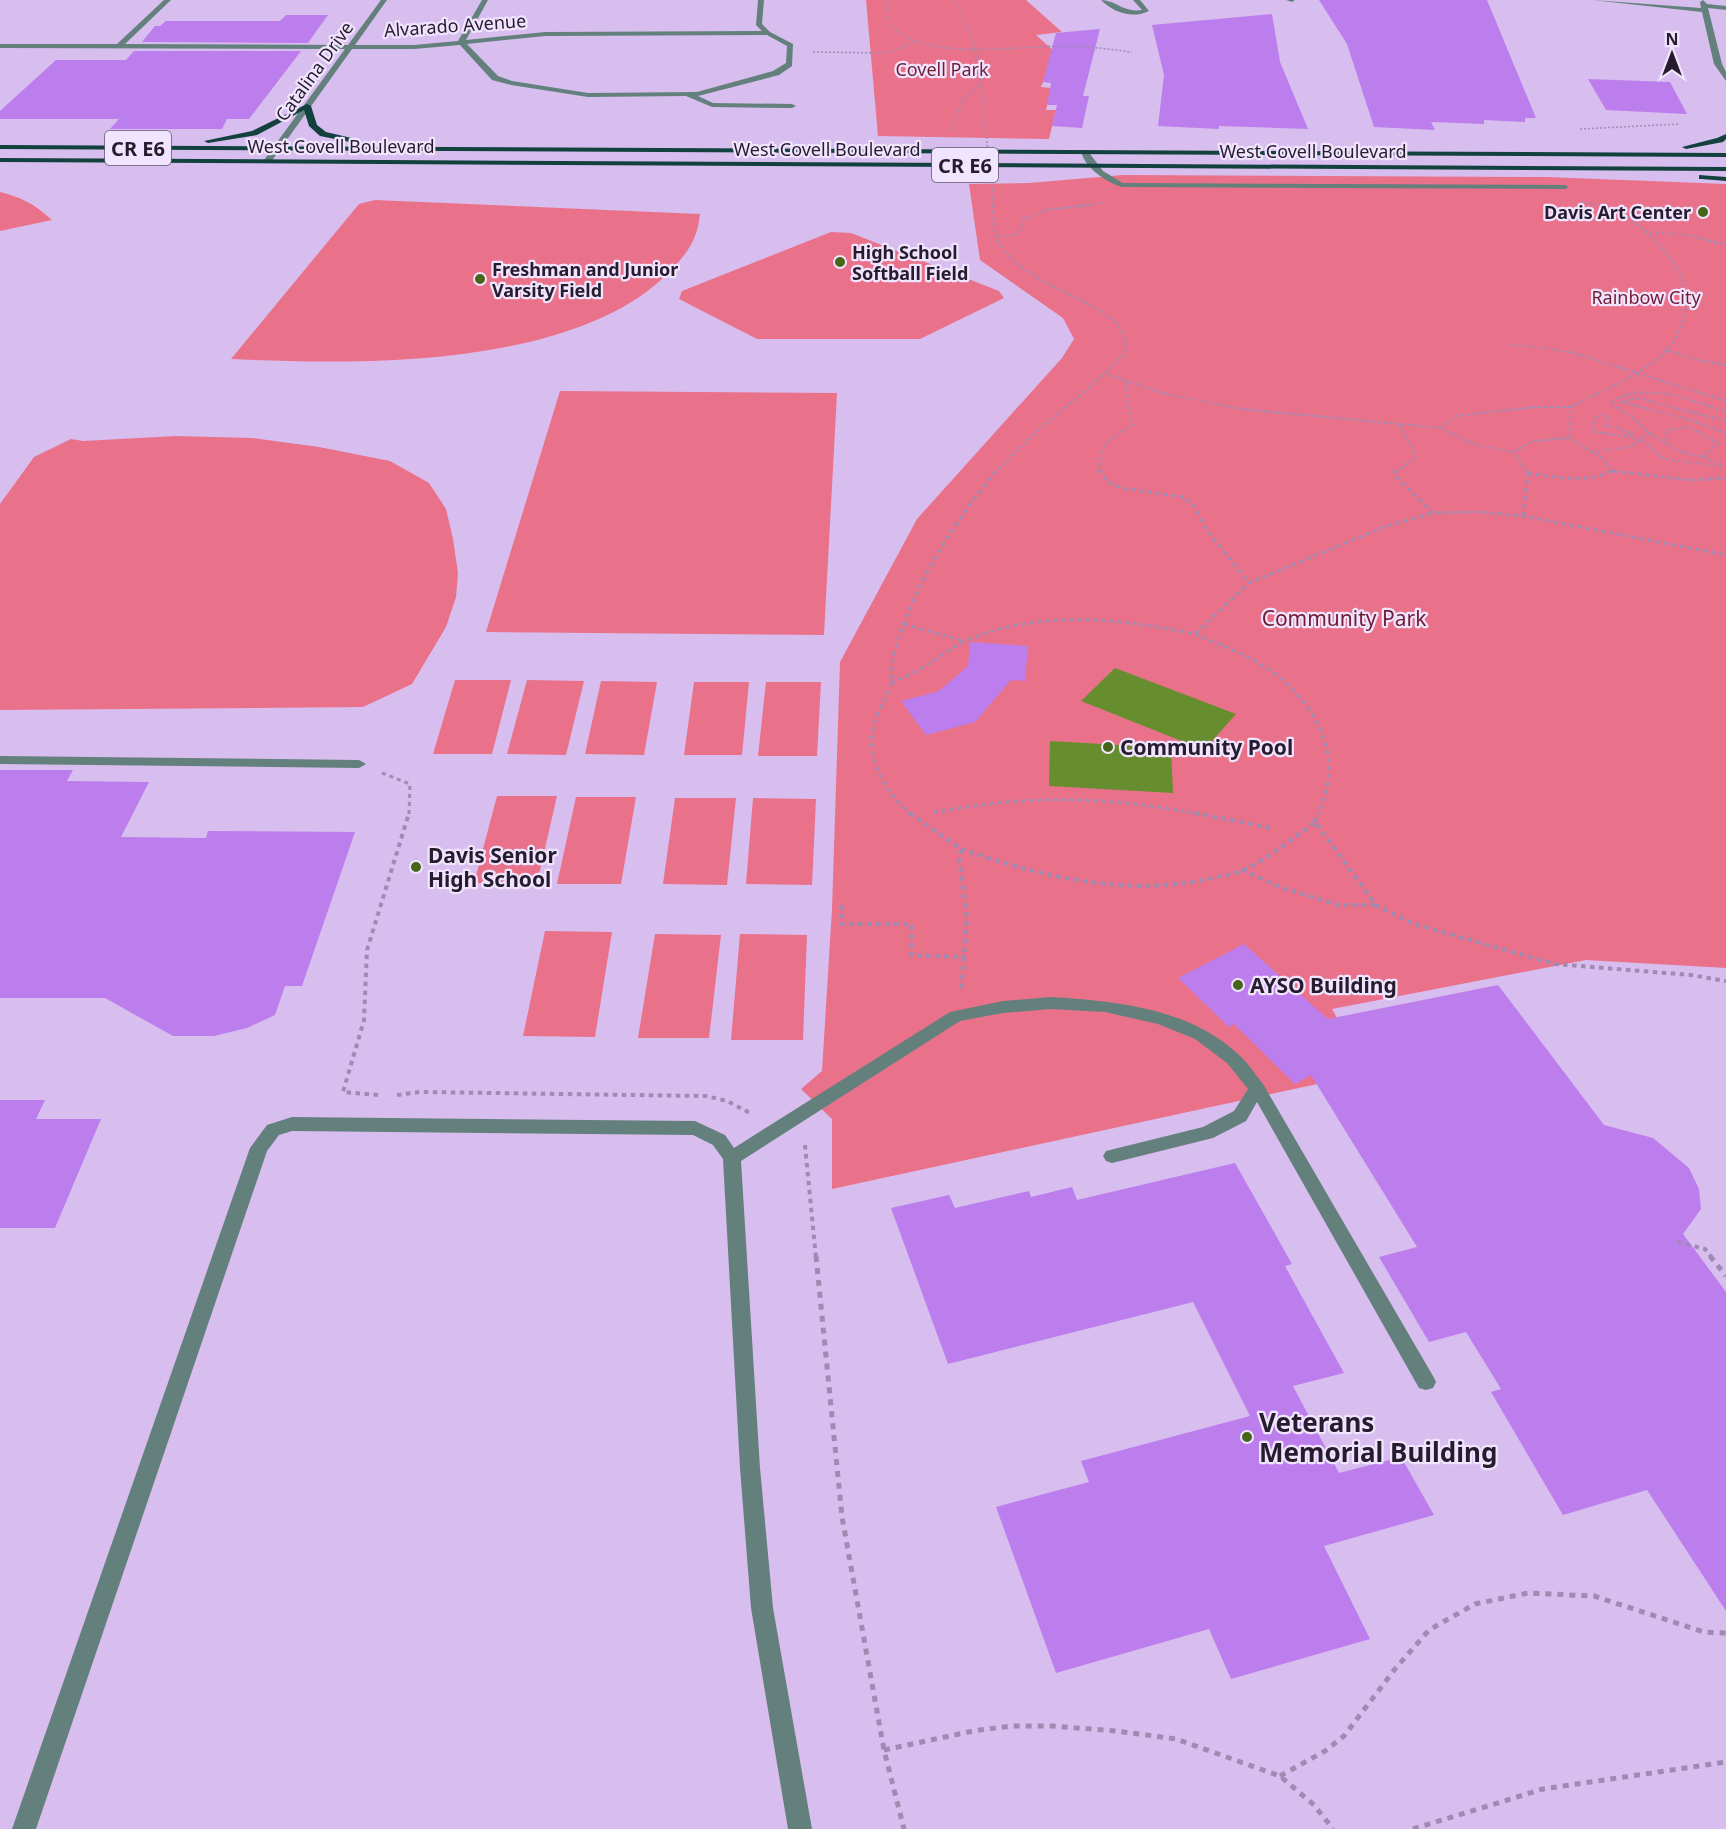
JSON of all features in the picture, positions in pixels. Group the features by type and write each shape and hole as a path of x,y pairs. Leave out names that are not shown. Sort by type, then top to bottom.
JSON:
{"main road":[{"path":"128,148 188,144 248,134 272,125 308,106 313,126 328,136 365,143 443,149"},
{"path":"1594,154 1684,147 1704,144 1726,136"},
{"name":"West Covell Boulevard","path":"0,147 1726,155"},
{"name":"West Covell Boulevard","path":"0,160 1726,168"},
{"path":"1597,168 1726,179"}],"street":[{"path":"120,45 168,0"},
{"name":"Catalina Drive","path":"268,160 384,0"},
{"path":"485,0 461,42 488,72 495,78 512,83 588,95 689,95 713,91 776,73 789,64 792,45 759,26 761,0"},
{"path":"1104,0 1115,10 1125,13 1146,11 1136,0"},
{"path":"1595,0 1726,8"},
{"path":"1704,5 1712,44 1726,79"},
{"name":"Alvarado Avenue","path":"0,46 414,47 500,37 579,33 768,33"},
{"path":"689,95 712,105 792,106"},
{"path":"1084,152 1092,165 1105,178 1122,185 1565,187"},
{"path":"0,760 359,764"},
{"path":"732,1158 956,1017 1003,1007 1051,1003 1105,1006 1161,1019 1201,1035 1233,1059 1257,1088 1426,1382"},
{"path":"1112,1156 1207,1133 1240,1116 1257,1088"},
{"path":"24,1829 259,1148 273,1130 292,1124 695,1128 719,1140 732,1158 750,1468 762,1608 800,1829"}],"path":[{"path":"886,0 886,13 895,32 918,41 976,48 1016,49 1053,45 1132,52"},
{"path":"891,683 924,667 964,641 1007,627 1043,621 1079,618 1112,619 1150,624 1195,634 1270,670 1293,690 1310,712 1324,738 1329,768 1327,789 1315,822 1241,870 1192,883 1139,888 1074,882 992,861 962,849 912,817 885,789 874,763 872,732 878,708 891,683 892,659 904,624 945,538 983,488 1018,448 1107,374 1125,352 1123,332 1108,317 1020,267 1005,252 997,236 976,48 963,11 953,0"},
{"path":"791,51 877,54 898,50 918,41"},
{"path":"1441,428 1455,416 1536,407 1571,407 1637,374 1666,350 1683,327 1688,308 1687,290 1679,269 1648,232 1617,210 1600,204 1577,202"},
{"path":"997,236 1016,235 1022,230 1023,219 1036,212 1107,203"},
{"path":"1648,232 1688,236 1726,245"},
{"path":"1509,345 1540,347 1574,353 1637,374 1700,390 1726,401"},
{"path":"1666,350 1698,360 1726,364"},
{"path":"1107,374 1162,393 1242,409 1441,428 1476,445 1513,453 1528,473 1555,478 1587,479 1613,471 1689,480 1726,478"},
{"path":"1126,382 1124,393 1132,425 1105,443 1099,455 1099,471 1107,481 1121,488 1183,497 1194,506 1206,529 1249,583"},
{"path":"1726,412 1680,396 1655,393 1616,397 1610,403 1639,422 1648,433 1666,441 1678,451 1702,457 1726,467"},
{"path":"1726,422 1637,399 1621,402 1687,419 1726,433"},
{"path":"1569,438 1571,407"},
{"path":"1625,435 1632,434 1616,427 1606,427 1609,417 1599,414 1592,426 1594,432 1625,435 1643,441 1663,459 1726,467"},
{"path":"1398,424 1417,457 1395,471 1394,475 1432,513"},
{"path":"1666,441 1666,430 1689,427 1718,443 1702,457"},
{"path":"1591,452 1620,451 1643,441 1648,433"},
{"path":"1513,453 1533,441 1569,438 1602,458 1613,471"},
{"path":"1523,516 1528,473"},
{"path":"1195,634 1249,583 1384,527 1432,513 1480,512 1523,516 1726,555"},
{"path":"904,624 964,641"},
{"path":"343,1092 364,1020 367,950 409,819 410,784 359,764"},
{"path":"934,812 1008,802 1092,801 1154,805 1271,828"},
{"path":"1315,822 1376,905"},
{"path":"956,1017 965,957 967,918 958,858 962,849"},
{"path":"1241,870 1280,887 1338,905 1376,905 1414,924 1555,963 1590,968 1691,975 1726,981"},
{"path":"842,905 841,924 911,924 911,955 965,957"},
{"path":"802,1114 842,1517 884,1750 904,1829"},
{"path":"1677,1242 1705,1249 1726,1276"},
{"path":"1280,1776 1325,1750 1344,1736 1395,1669 1429,1630 1475,1604 1528,1593 1594,1596 1704,1632 1726,1633"},
{"path":"884,1750 974,1731 1011,1726 1052,1726 1116,1731 1176,1739 1280,1776 1314,1805 1333,1829"},
{"path":"1413,1829 1543,1789 1726,1762"}],"green space":[{"name":"Covell Park","path":"866,0 1026,0 1062,32 1036,35 1055,52 1041,87 1051,88 1046,110 1056,110 1049,139 878,136"},
{"name":"Community Park","path":"1123,175 1547,177 1726,184 1726,968 1586,960 1332,1009 1368,1073 832,1189 832,1119 801,1089 822,1071 832,909 840,662 917,519 1062,358 1074,339 1063,318 980,260 969,184 1029,183"},
{"path":"0,192 28,202 52,220 0,231"},
{"name":"Freshman and Junior Varsity Field","path":"375,200 700,214 696,233 689,248 662,279 621,308 571,330 516,345 457,355 337,362 231,359 359,204"},
{"name":"High School Softball Field","path":"831,232 851,233 999,291 1004,298 920,339 757,339 679,299 682,291"},
{"path":"560,391 837,393 824,635 486,632"},
{"path":"176,436 252,438 319,447 390,461 429,483 446,509 458,573 456,597 446,627 412,684 363,707 0,710 0,504 34,457 71,439 83,441"},
{"path":"455,680 511,680 492,754 433,754"},
{"path":"527,680 584,681 566,755 507,754"},
{"path":"601,681 657,682 644,755 585,754"},
{"path":"694,682 749,682 742,755 684,755"},
{"path":"766,682 821,682 817,756 758,756"},
{"path":"497,796 557,796 537,883 474,883"},
{"path":"576,797 636,797 621,884 557,884"},
{"path":"675,798 736,798 727,885 663,884"},
{"path":"753,798 816,799 812,885 746,884"},
{"path":"545,931 612,932 595,1037 523,1036"},
{"path":"655,934 721,935 709,1038 638,1038"},
{"path":"740,934 807,935 803,1040 731,1040"}],"shaded area":[{"path":"1115,668 1236,714 1204,750 1081,701"},
{"path":"1050,741 1171,748 1173,793 1049,786"}],"building":[{"path":"1319,0 1487,0 1536,118 1525,118 1525,122 1484,120 1484,124 1431,122 1435,130 1374,127 1347,44"},
{"path":"1272,14 1280,62 1308,129 1158,126 1164,75 1152,25"},
{"path":"286,15 328,15 308,43 142,42 155,26 160,26 166,21 280,21"},
{"path":"1100,29 1083,96 1089,96 1082,128 1052,126 1057,105 1047,105 1051,83 1043,82 1056,33"},
{"path":"134,51 301,51 249,119 227,119 222,129 110,129 119,119 0,119 0,111 56,60 126,60"},
{"path":"1588,79 1670,82 1687,114 1606,110"},
{"path":"970,642 1028,646 1025,681 1011,680 975,722 926,735 901,701 939,691 968,666"},
{"path":"0,770 73,770 67,781 149,782 121,837 206,838 208,831 355,832 302,986 285,986 275,1015 247,1028 214,1036 173,1036 105,998 0,998"},
{"path":"1244,944 1328,1019 1498,985 1604,1125 1653,1138 1689,1168 1699,1189 1701,1209 1683,1234 1726,1292 1726,1611 1647,1490 1563,1515 1491,1392 1501,1389 1466,1332 1429,1342 1379,1257 1417,1247 1311,1075 1295,1084 1234,1024 1229,1027 1178,978"},
{"path":"0,1100 45,1100 36,1119 101,1119 55,1228 0,1228"},
{"name":"Veterans Memorial Building","path":"1235,1163 1292,1264 1285,1266 1344,1373 1293,1386 1339,1473 1401,1457 1434,1515 1324,1546 1370,1639 1231,1679 1209,1629 1056,1673 996,1507 1089,1482 1081,1461 1250,1416 1193,1302 948,1364 891,1208 949,1195 955,1208 1029,1191 1031,1197 1072,1187 1077,1200"}],"place":[{"name":"Davis Art Center","path":"1703,212"},
{"name":"High School Softball Field","path":"840,262"},
{"name":"Freshman and Junior Varsity Field","path":"480,279"},
{"name":"Community Pool","path":"1108,747"},
{"name":"Davis Senior High School","path":"416,867"},
{"name":"AYSO Building","path":"1238,985"},
{"name":"Veterans Memorial Building","path":"1247,1437"}],"park label":[{"name":"Rainbow City","path":"1646,297"}]}
